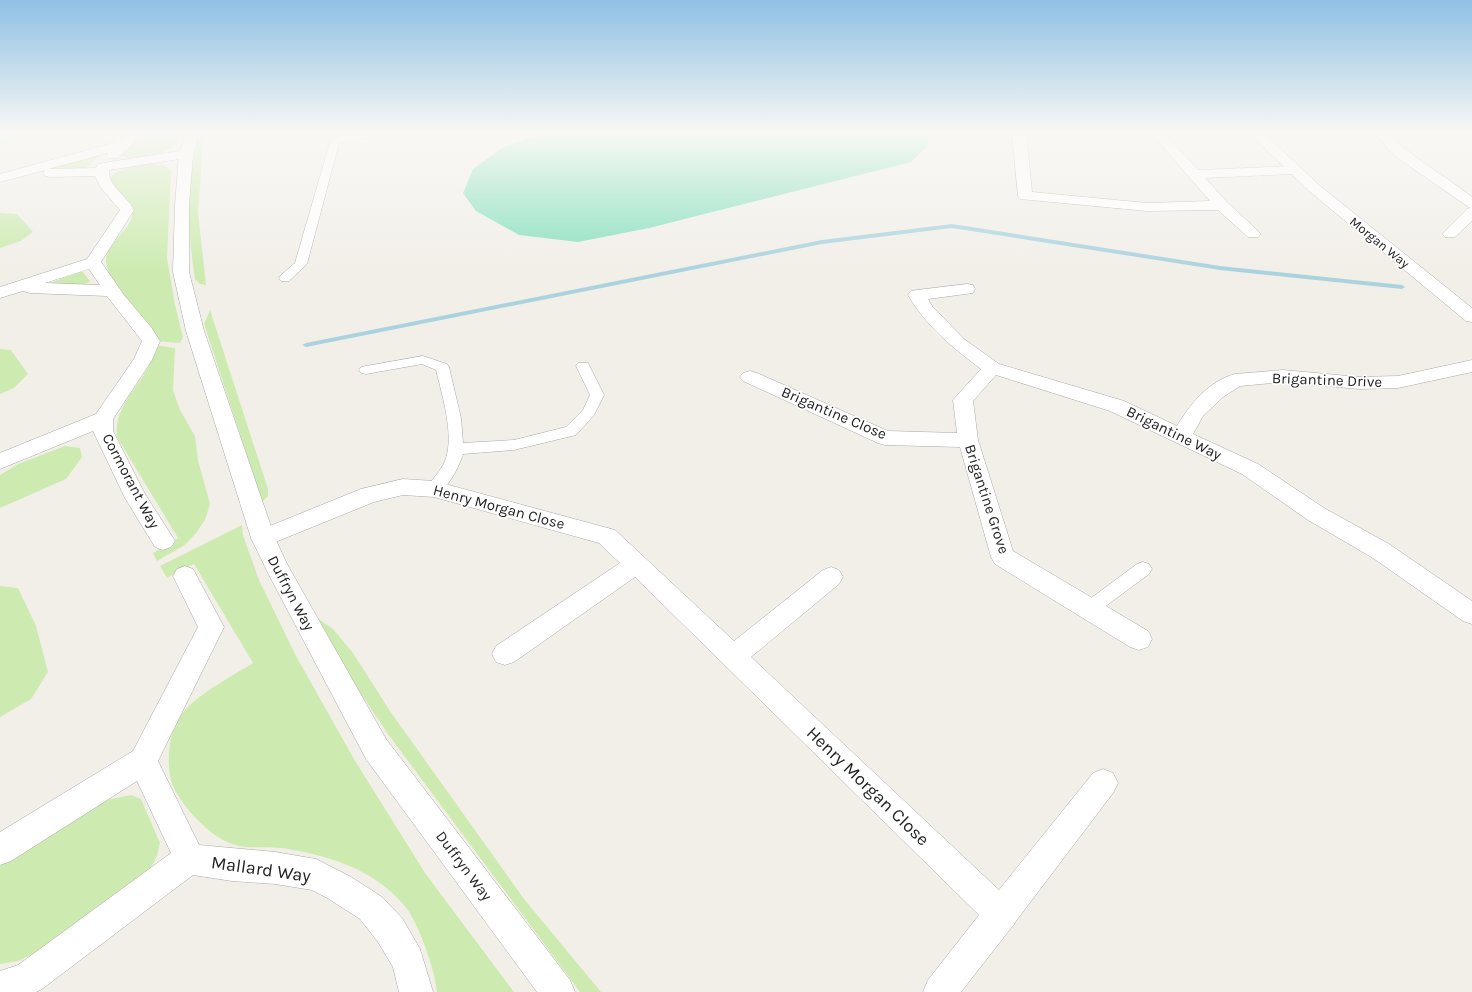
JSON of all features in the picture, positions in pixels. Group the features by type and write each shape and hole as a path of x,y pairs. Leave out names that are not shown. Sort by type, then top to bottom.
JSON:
{"street":[{"path":"0,293 93,262 102,247 121,222 127,210 124,202 103,183 103,178"},
{"name":"Duffryn Way","path":"185,178 182,205 181,272 195,331 263,538 277,568 376,749 558,992"},
{"path":"1023,178 1025,196 1147,207 1222,205"},
{"path":"1197,178 1222,205 1253,234"},
{"name":"Morgan Way","path":"1303,178 1472,317"},
{"path":"1438,178 1472,204"},
{"path":"1450,234 1472,212"},
{"name":"Cormorant Way","path":"93,262 151,341 143,360 103,419 102,431 136,498 163,541"},
{"path":"16,288 113,291"},
{"name":"Brigantine Way","path":"967,289 918,296 925,309 958,343 992,368 1118,406 1250,469 1316,514 1381,551 1472,614"},
{"name":"Brigantine Drive","path":"1182,436 1195,412 1216,392 1235,380 1283,376 1359,383 1398,382 1472,366"},
{"name":"Brigantine Grove","path":"992,368 963,400 968,440 1003,557 1138,639"},
{"name":"Brigantine Close","path":"750,377 884,438 968,440"},
{"name":"Cormorant Way","path":"0,461 103,419"},
{"name":"Henry Morgan Close","path":"263,538 369,495 403,487 434,489 607,536 1002,915"},
{"path":"505,654 636,564"},
{"path":"0,850 143,762 211,627 185,576"},
{"path":"734,657 831,577"},
{"path":"0,988 13,985 30,977 189,859 178,831 157,794 143,762"},
{"path":"940,992 1002,915 1103,783"},
{"name":"Mallard Way","path":"189,859 232,865 275,868 316,876 340,888 371,908 390,930 408,961 416,992"}],"lane":[{"path":"285,278 301,264 325,178"},
{"path":"366,370 423,360 442,367 451,406 456,449 449,470 434,489"},
{"path":"456,449 514,444 570,431 589,412 597,395 583,366"},
{"path":"1089,609 1143,569"}],"green space":[{"path":"109,178 171,178 167,258 175,305 183,337 180,343 155,341 154,332 119,290 108,271 106,255 130,222 132,216 131,206"},
{"path":"191,178 201,178 198,212 206,285 200,284 195,279 192,261 189,224"},
{"path":"469,178 846,178 649,228 578,242 519,235 476,211 463,193"},
{"path":"0,213 17,214 33,232 21,241 0,248"},
{"path":"83,272 90,281 83,285 72,286 60,285 52,282"},
{"path":"210,310 268,489 268,496 262,502 204,324"},
{"path":"154,345 175,348 173,390 180,410 195,436 198,460 210,504 205,520 185,545 157,561 153,553 178,538 117,437 118,418 121,410 146,371"},
{"path":"0,349 11,350 28,374 14,388 0,394"},
{"path":"65,446 80,448 82,457 66,479 0,508 0,475 18,464"},
{"path":"242,525 243,535 259,580 296,656 354,759 425,873 514,992 437,992 433,971 415,922 404,905 392,892 364,873 348,865 315,854 281,848 240,846 226,842 199,821 177,794 169,771 169,753 174,727 177,721 183,712 201,696 222,681 253,663 194,564 167,578 160,566"},
{"path":"0,586 18,588 36,626 48,672 31,699 0,717"},
{"path":"316,617 333,629 353,653 390,711 524,899 601,992 580,992 388,734 332,651"},
{"path":"131,795 141,799 160,843 157,856 150,870 39,951 18,961 0,964 0,866 106,800"}],"waterway":[{"path":"306,345 822,242 952,226 1220,268 1402,287"}]}
